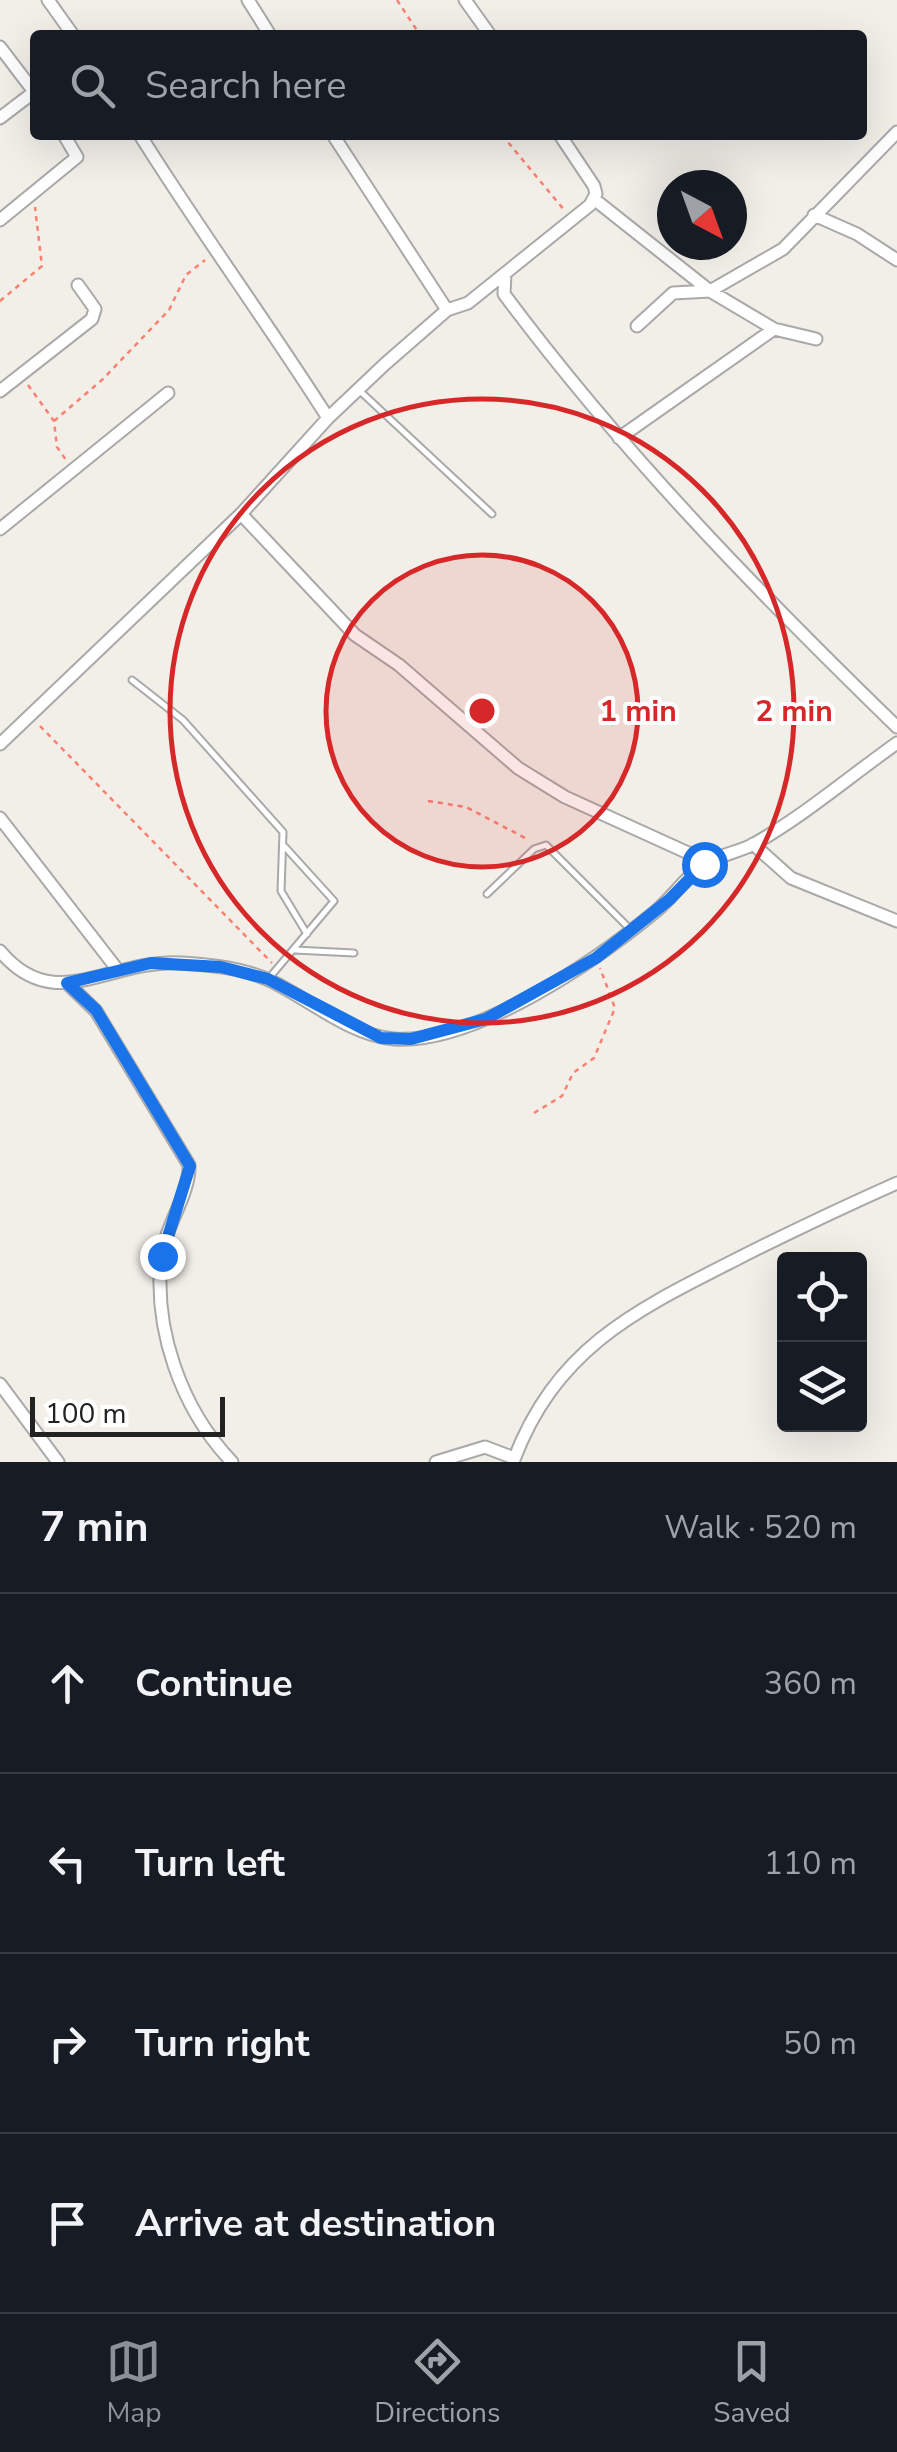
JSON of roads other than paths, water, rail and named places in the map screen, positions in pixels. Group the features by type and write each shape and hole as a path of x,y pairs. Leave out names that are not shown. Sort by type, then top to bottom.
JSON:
{"street":[{"path":"48,0 69,30"},
{"path":"248,0 267,30"},
{"path":"465,0 486,30"},
{"path":"0,48 30,87"},
{"path":"0,118 30,95"},
{"path":"637,326 673,293 710,291 783,249 897,132"},
{"path":"0,220 77,157 67,140"},
{"path":"143,140 213,252 274,332 328,418"},
{"path":"336,140 447,310"},
{"path":"563,140 590,179 594,199 710,291 774,329 816,340"},
{"path":"0,744 241,514 358,390 447,310 468,303 594,199"},
{"path":"814,215 857,234 897,260"},
{"path":"505,274 504,294 619,438 721,553 897,728"},
{"path":"0,391 92,319 93,304 78,285"},
{"path":"619,438 774,329"},
{"path":"0,529 168,393"},
{"path":"241,514 355,636 400,665 518,768 577,803 708,862"},
{"path":"0,951 22,976 48,984 67,983 117,968 184,964 273,975 365,1032 400,1040 486,1019 596,958 708,862 753,844 806,811 897,743"},
{"path":"0,818 117,968"},
{"path":"753,844 792,878 897,921"},
{"path":"67,983 96,1010 190,1166 174,1227 162,1251 169,1344 189,1403 232,1462"},
{"path":"436,1462 485,1447 513,1460 558,1380 584,1351 634,1311 897,1183"},
{"path":"0,1384 58,1462"}],"lane":[{"path":"358,390 492,514"},
{"path":"132,680 164,702 283,832 281,891 307,934"},
{"path":"487,894 540,846 554,849 631,930"},
{"path":"273,975 323,919 333,898 285,847"},
{"path":"295,950 354,953"}]}
